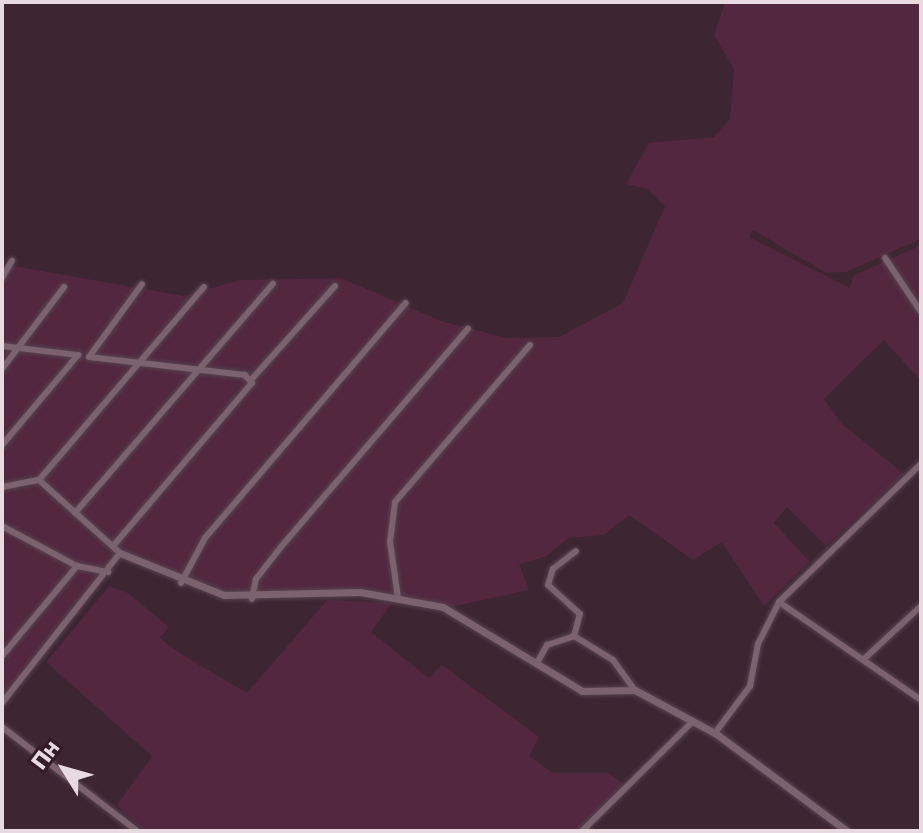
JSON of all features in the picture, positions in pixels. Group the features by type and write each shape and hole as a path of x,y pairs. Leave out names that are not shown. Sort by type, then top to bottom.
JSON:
{"street":[{"path":"885,258 921,312"},
{"path":"2,278 12,261"},
{"path":"89,357 142,284"},
{"path":"75,513 273,284"},
{"path":"114,545 251,380 335,286"},
{"path":"2,369 64,287"},
{"path":"2,487 39,480 204,287"},
{"path":"181,583 205,538 406,303"},
{"path":"252,599 256,579 280,548 468,329"},
{"path":"398,598 390,542 395,502 530,345"},
{"path":"2,346 198,370 251,380"},
{"path":"2,445 78,355"},
{"path":"715,733 745,695 779,602 921,464"},
{"path":"39,480 120,553 181,583 252,599 360,592 449,610 582,691 635,690"},
{"path":"2,526 77,566 108,572"},
{"path":"574,636 580,614 548,585 553,569 576,551"},
{"path":"2,703 120,553"},
{"path":"2,656 77,566"},
{"path":"779,602 921,700"},
{"path":"864,659 921,606"},
{"path":"537,663 547,645 574,636"},
{"path":"574,636 613,660 635,690 715,733 847,831"},
{"path":"582,831 693,721"},
{"path":"2,727 137,831"}],"shaded area":[{"path":"725,2 921,2 921,239 846,272 826,273 753,230 749,237 850,288 853,276 921,245 921,381 884,340 824,399 842,424 904,474 826,546 787,507 774,523 810,562 764,606 722,542 693,560 629,515 604,535 569,538 545,557 519,564 529,590 451,607 368,592 242,596 189,585 119,549 100,586 2,703 2,264 184,296 240,280 341,278 441,321 507,338 559,337 623,303 665,206 648,189 626,184 649,143 714,137 730,119 734,69 714,35"},
{"path":"109,586 128,593 169,627 160,638 247,693 327,600 392,603 371,632 429,678 442,665 539,737 529,756 553,773 608,773 625,785 577,831 144,831 117,805 152,756 46,662"}]}
